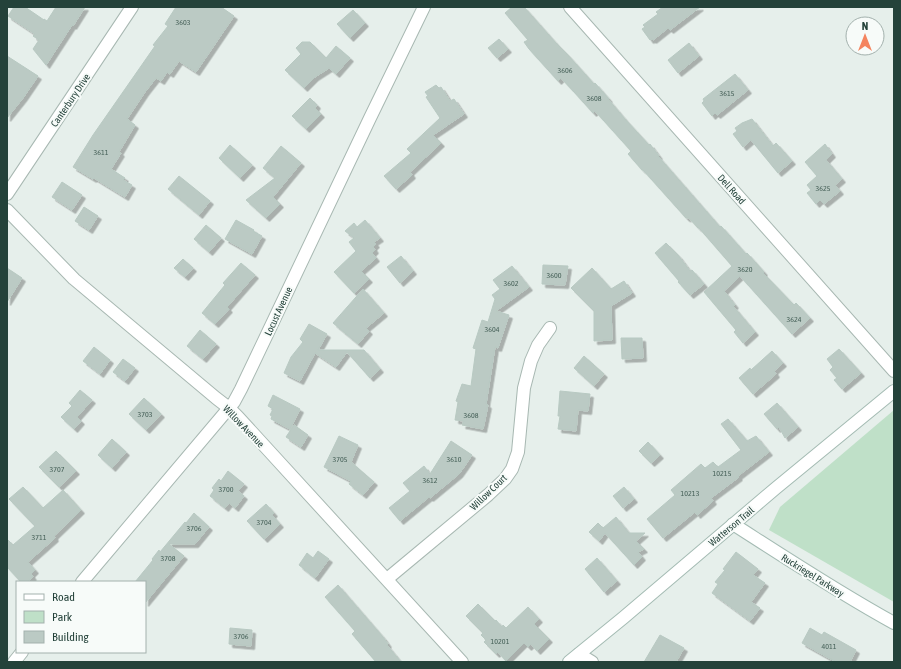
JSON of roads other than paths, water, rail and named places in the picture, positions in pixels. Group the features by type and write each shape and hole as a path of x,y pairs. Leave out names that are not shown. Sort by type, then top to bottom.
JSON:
{"street":[{"name":"Canterbury Drive","path":"7,194 132,7"},
{"name":"Locust Avenue","path":"83,581 230,408 241,389 424,7"},
{"name":"Dell Road","path":"570,7 894,371"},
{"name":"Willow Avenue","path":"7,210 74,279 216,398 230,408 462,662"},
{"name":"Willow Court","path":"387,579 488,495 505,479 512,469 518,452 524,388 531,361 538,345 550,328"},
{"name":"Watterson Trail","path":"569,662 894,391"},
{"name":"Ruckriegel Parkway","path":"734,524 835,590 894,623"},
{"path":"14,662 21,653"},
{"path":"579,654 592,662"}]}
